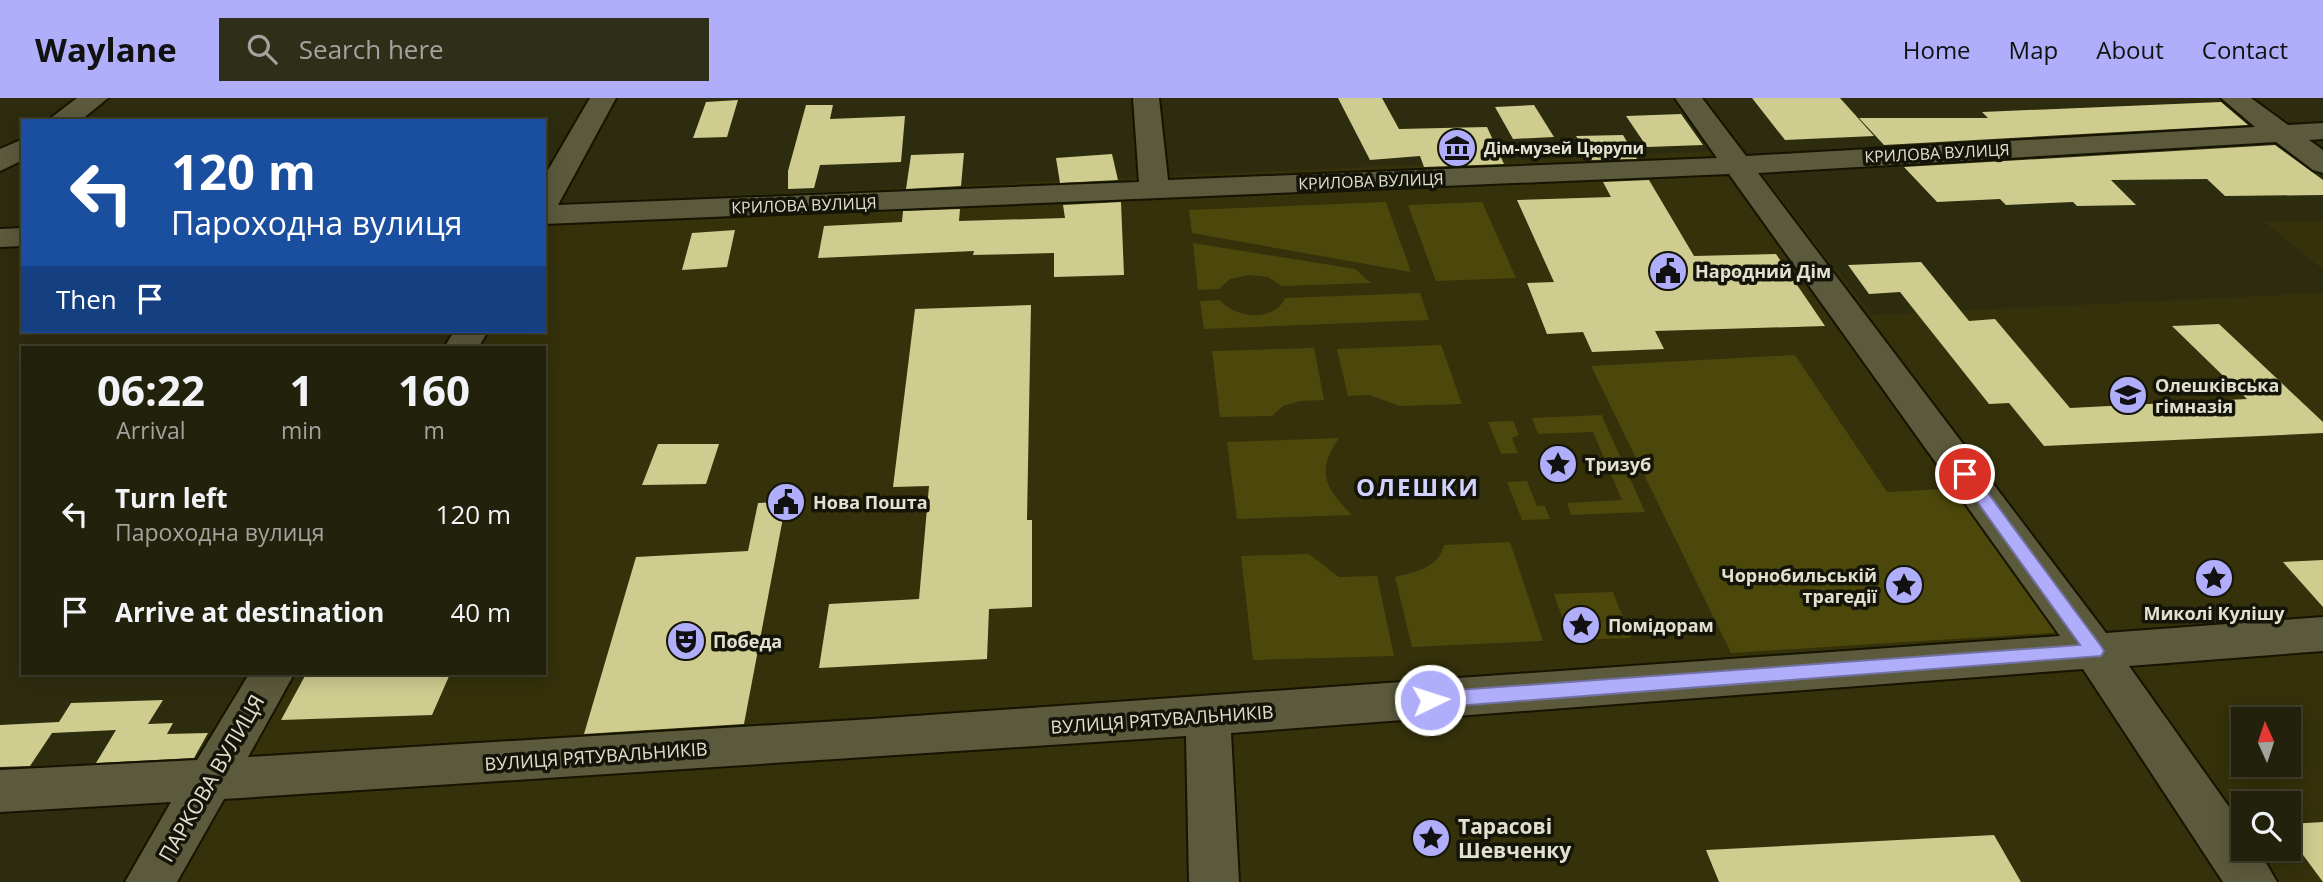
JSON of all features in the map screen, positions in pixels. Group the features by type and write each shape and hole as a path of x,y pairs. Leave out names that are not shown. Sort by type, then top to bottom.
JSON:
{"street":[{"path":"64,119 95,98"},
{"path":"546,200 603,98"},
{"path":"1146,98 1154,190"},
{"path":"1688,98 2095,651 2252,882"},
{"path":"2234,98 2323,164"},
{"name":"КРИЛОВА ВУЛИЦЯ","path":"546,215 1739,165 2323,131"},
{"path":"0,162 21,148"},
{"path":"0,239 21,237"},
{"name":"ВУЛИЦЯ РЯТУВАЛЬНИКІВ","path":"0,791 1208,716 2323,634"},
{"name":"ПАРКОВА ВУЛИЦЯ","path":"150,882 271,675"},
{"path":"1208,716 1214,882"}],"shaded area":[{"path":"1744,150 1872,315 2323,293 2323,882 128,882 252,675 546,675 546,346 442,346 450,333 546,333 546,204"},
{"path":"1386,202 1411,272 1192,233 1189,210"},
{"path":"1482,202 1516,278 1436,281 1408,205"},
{"path":"2323,221 2323,270 2265,222"},
{"path":"1193,243 1355,269 1371,283 1282,286 1268,277 1248,275 1230,279 1219,289 1198,290"},
{"path":"1420,293 1429,320 1204,329 1200,301 1220,300 1235,311 1254,315 1273,311 1285,298"},
{"path":"1441,345 1462,404 1400,406 1369,395 1348,396 1337,349"},
{"path":"1314,348 1324,400 1301,401 1283,406 1272,416 1220,417 1212,351"},
{"path":"1795,355 1887,492 1960,488 2066,632 1731,653 1591,366"},
{"path":"1602,415 1645,512 1571,515 1567,503 1622,500 1593,432 1538,434 1532,418"},
{"path":"1513,421 1519,435 1512,438 1518,453 1501,454 1488,422"},
{"path":"1339,438 1327,461 1327,480 1330,488 1352,515 1237,519 1227,442"},
{"path":"1527,481 1537,506 1545,506 1550,519 1522,520 1507,482"},
{"path":"1510,542 1543,641 1412,647 1395,577 1419,571 1432,564 1444,545"},
{"path":"1309,554 1339,577 1377,576 1394,656 1253,660 1241,556"},
{"path":"1613,592 1631,638 1570,640 1554,594"}],"building":[{"path":"1338,98 1382,98 1399,129 1487,127 1504,164 1424,167 1420,156 1370,160"},
{"path":"1752,98 1840,98 1874,136 1785,140"},
{"path":"738,100 727,137 693,138 706,102"},
{"path":"2221,102 2248,125 1884,145 1859,118 1988,118 1982,112"},
{"path":"806,105 833,105 830,119 905,116 901,162 820,165 814,188 788,189 788,171"},
{"path":"1534,105 1554,137 1513,139 1495,107"},
{"path":"1681,114 1703,145 1647,147 1626,116"},
{"path":"1623,135 1637,159 1591,160 1576,136"},
{"path":"2275,145 2323,180 2323,195 2225,196 2207,179 2111,180 2136,205 2077,206 2073,202 2006,205 2000,199 1937,202 1904,167"},
{"path":"964,153 961,186 906,189 911,155"},
{"path":"1112,154 1118,180 1060,183 1056,158"},
{"name":"Народний Дім","path":"1649,180 1694,256 1776,254 1825,326 1655,331 1664,349 1592,352 1583,332 1547,334 1527,283 1554,282 1517,200 1611,197 1603,182"},
{"path":"1121,202 1124,275 1054,277 1054,253 973,255 974,251 818,258 824,226 902,222 903,211 960,209 959,221 1065,218 1063,205"},
{"path":"735,230 727,267 682,270 692,233"},
{"path":"1921,262 1969,321 1995,319 2070,408 2247,399 2172,326 2219,324 2323,422 2323,433 2044,446 2009,403 1989,404 1900,292 1869,294 1848,265"},
{"path":"1031,305 1027,520 1032,520 1032,607 989,609 987,659 819,668 829,604 919,599 929,486 893,487 915,309"},
{"path":"658,444 719,444 706,484 642,485"},
{"name":"Победа","path":"786,502 744,724 584,734 636,557 748,551 758,503"},
{"path":"2323,560 2323,607 2283,562"},
{"path":"305,675 450,675 432,715 281,720"},
{"path":"163,700 148,724 173,723 167,734 208,733 194,758 96,763 116,730 52,733 30,766 0,767 0,725 59,722 71,703"},
{"path":"2323,822 2323,882 2301,852 2301,823"},
{"path":"1994,835 2021,882 1719,882 1706,850"}],"place":[{"name":"Дім-музей Цюрупи","path":"1457,148"},
{"name":"Народний Дім","path":"1668,271"},
{"name":"Олешківська гімназія","path":"2128,395"},
{"name":"Тризуб","path":"1558,464"},
{"name":"Нова Пошта","path":"786,502"},
{"name":"Миколі Кулішу","path":"2214,578"},
{"name":"Чорнобильській трагедії","path":"1904,585"},
{"name":"Помідорам","path":"1581,625"},
{"name":"Победа","path":"686,641"},
{"name":"Тарасові Шевченку","path":"1431,838"}],"district":[{"name":"ОЛЕШКИ","path":"1418,486"}],"route":[{"path":"1430,700 2095,651 1965,474"}]}
